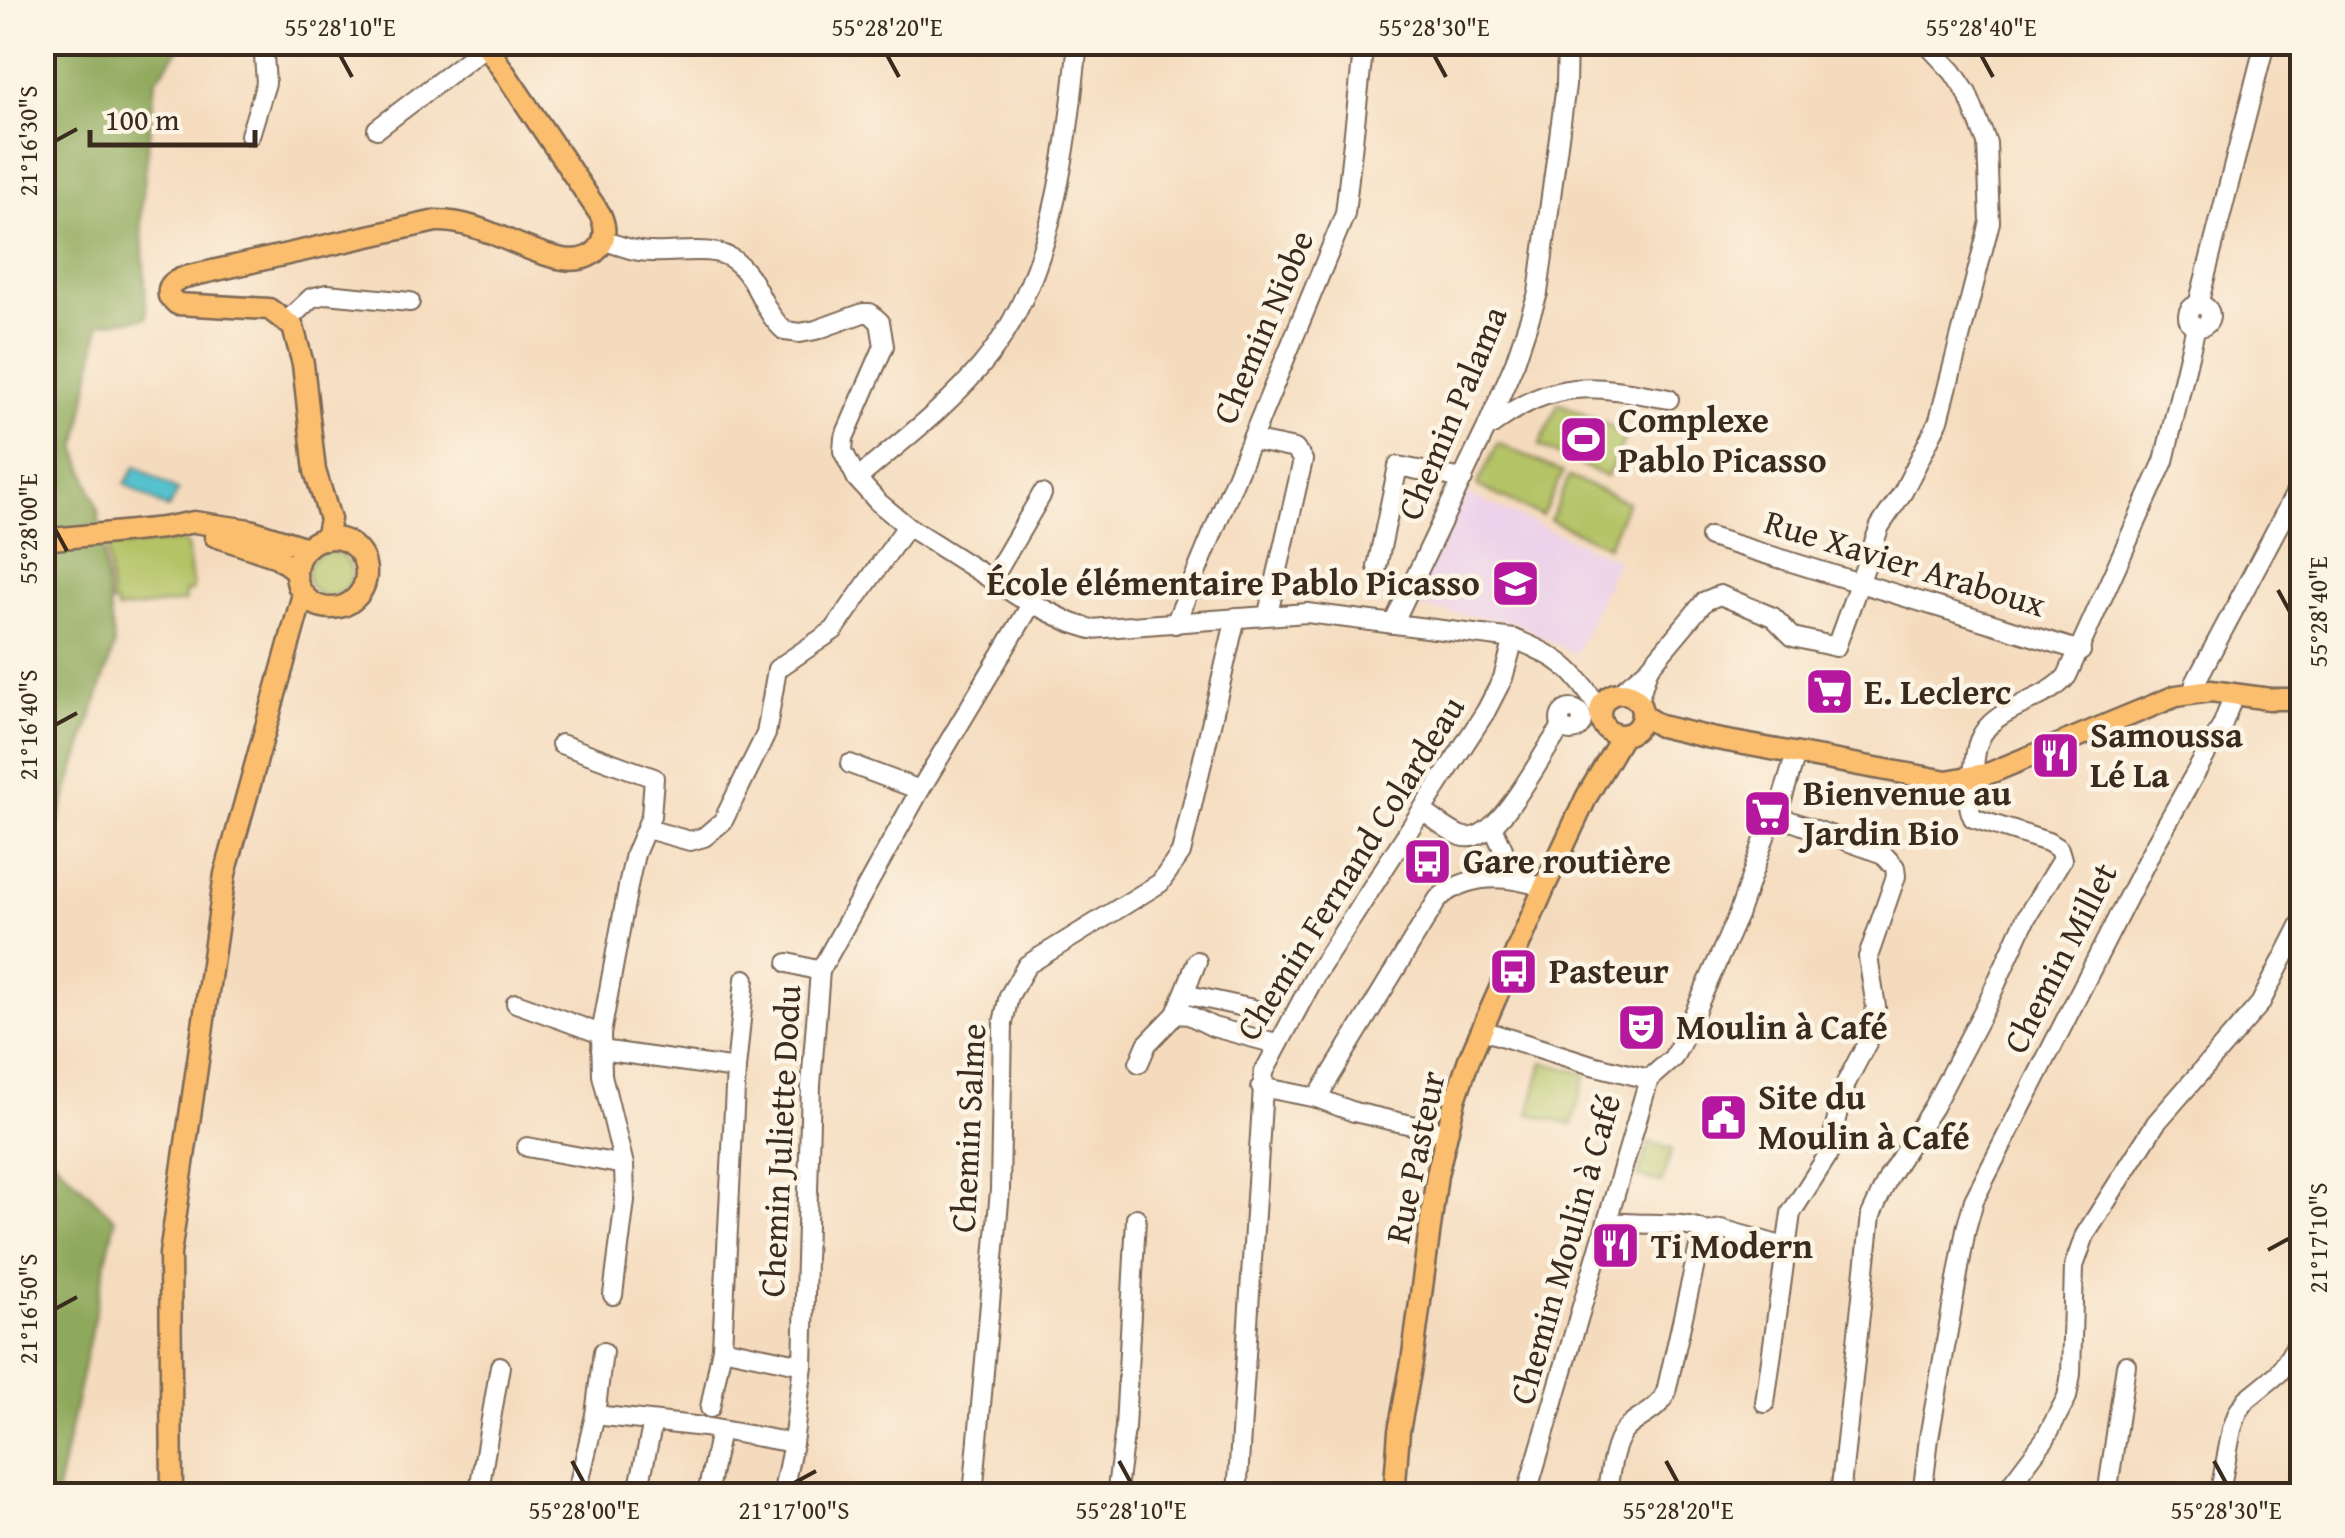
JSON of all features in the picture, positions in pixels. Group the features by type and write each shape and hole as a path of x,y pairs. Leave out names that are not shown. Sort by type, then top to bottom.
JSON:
{"main road":[{"path":"296,571 330,519 315,471 299,346 288,320 257,307 181,305 171,300 169,289 173,282 185,277 436,222 458,222 566,260 594,254 607,232 600,214 485,44"},
{"path":"164,528 260,550 296,571 311,600 341,607 358,595 366,574 360,554 319,483"},
{"path":"42,540 194,522 316,543 336,538 353,546"},
{"path":"194,532 216,523"},
{"path":"172,1496 170,1254 225,874 292,637 311,600"},
{"path":"1626,715 1796,754 1946,781 1972,778 2176,696 2194,692 2302,700"},
{"name":"Rue Pasteur","path":"1394,1496 1399,1432 1437,1175 1455,1100 1544,888 1626,715"}],"street":[{"path":"250,135 266,83 263,42"},
{"path":"857,479 951,398 1008,329 1039,254 1064,162 1078,42"},
{"name":"Chemin Niobe","path":"1176,624 1346,214 1364,42"},
{"name":"Chemin Palama","path":"1393,624 1504,389 1538,293 1566,85 1567,42"},
{"path":"605,241 647,252 699,252 732,258 754,282 769,314 784,331 816,330 863,313 876,317 883,326 884,346 844,438 844,451 857,479 907,526 1032,603 1091,629 1308,613 1514,638 1566,664 1585,685 1626,715 1648,669 1700,606 1720,594 1773,616 1793,637 1836,647 1880,526 1904,492 1939,420 1990,222 1987,143 1966,93 1926,42"},
{"path":"1840,1496 1867,1234 1874,1206 1933,1107 2026,918 2062,860 2059,849 2048,842 1973,818 1967,806 1978,744 1988,726 2058,687 2067,676 2164,461 2196,326 2206,324 2210,318 2207,308 2198,305 2265,42"},
{"path":"376,129 485,44"},
{"path":"288,320 311,298 326,294 410,302"},
{"path":"1486,430 1526,402 1570,388 1610,388 1669,399"},
{"path":"1504,389 1526,402"},
{"path":"1251,440 1295,449 1303,460 1268,614"},
{"path":"1377,567 1398,466 1463,478"},
{"path":"2194,692 2195,682 2302,481"},
{"path":"993,578 1042,494"},
{"path":"648,828 690,841 704,837 723,821 766,734 776,668 834,630 907,526"},
{"name":"Rue Xavier Araboux","path":"1710,537 2080,650"},
{"name":"Chemin Juliette Dodu","path":"782,1496 803,1365 811,1085 820,971 920,790 1032,603"},
{"name":"Chemin Salme","path":"974,1496 1000,1190 1003,1024 1009,996 1027,964 1160,883 1182,854 1236,617"},
{"name":"Chemin Fernand Colardeau","path":"1237,1496 1264,1072 1316,974 1495,696 1514,638"},
{"name":"Chemin Millet","path":"1922,1496 1932,1419 1974,1200 2153,848 2222,726 2234,694"},
{"path":"1422,810 1461,836 1473,838 1493,827 1562,727"},
{"path":"561,744 654,778 648,828 635,854 629,881 601,1042 609,1112 624,1165 625,1200 613,1294"},
{"name":"Chemin Moulin à Café","path":"1526,1496 1648,1079 1673,1058 1681,1044 1738,915 1768,828 1777,816 1796,754"},
{"path":"850,764 920,790"},
{"path":"1765,1403 1785,1247 1795,1203 1828,1155 1846,1084 1871,1035 1876,1007 1868,957 1896,876 1895,867 1883,854 1777,816"},
{"path":"1493,827 1504,849 1507,878"},
{"path":"1317,1098 1438,899 1465,882 1507,878 1544,888"},
{"path":"2002,1496 2045,1439 2067,1397 2074,1266 2085,1236 2156,1123 2260,1004 2302,922"},
{"path":"1138,1064 1156,1031 1176,1014 1197,961"},
{"path":"788,964 820,971"},
{"path":"710,1408 722,1348 736,1069 745,979"},
{"path":"1184,994 1252,1009"},
{"path":"516,1003 601,1042 736,1069"},
{"path":"1176,1014 1276,1044"},
{"path":"1482,1030 1648,1079"},
{"path":"1261,1087 1317,1098 1354,1112 1447,1134"},
{"path":"527,1147 624,1165"},
{"path":"1116,1496 1125,1428 1136,1218"},
{"path":"1608,1220 1699,1228 1707,1232 1722,1230 1785,1247"},
{"path":"1606,1496 1620,1438 1660,1405 1666,1392 1700,1242 1707,1232"},
{"path":"2219,1496 2238,1412 2246,1399 2278,1374 2302,1336"},
{"path":"722,1348 803,1365"},
{"path":"576,1496 595,1415 603,1352"},
{"path":"2107,1496 2126,1365"},
{"path":"478,1496 500,1366"},
{"path":"595,1415 793,1443"},
{"path":"637,1496 653,1422"},
{"path":"709,1485 720,1430"}],"shaded area":[{"name":"École élémentaire Pablo Picasso","path":"1465,493 1617,560 1575,655 1517,623 1412,606"}],"green space":[{"path":"43,43 183,43 155,81 141,213 147,318 100,323 77,449 98,509 114,647 43,868 42,114 49,96 43,89"},
{"name":"Complexe Pablo Picasso","path":"1559,403 1627,434 1607,477 1539,446"},
{"path":"1498,443 1563,473 1542,516 1477,486"},
{"path":"1569,477 1627,502 1608,546 1550,520"},
{"path":"181,541 187,544 193,590 185,592 185,602 117,610 116,604 112,604 107,547"},
{"path":"329,552 345,558 351,574 345,590 329,596 313,590 307,574 313,558"},
{"path":"1543,1062 1586,1074 1572,1125 1529,1114"},
{"path":"1649,1142 1672,1149 1661,1183 1638,1176"},
{"path":"43,1149 115,1219 56,1496 42,1495"}],"water":[{"path":"136,466 178,491 168,509 125,484"}],"waterway":[{"path":"2284,1496 2288,1472 2302,1445"}],"place":[{"name":"Complexe Pablo Picasso","path":"1583,440"},
{"name":"École élémentaire Pablo Picasso","path":"1515,583"},
{"name":"E. Leclerc","path":"1829,692"},
{"name":"Samoussa Lé La","path":"2055,755"},
{"name":"Bienvenue au Jardin Bio","path":"1768,813"},
{"name":"Gare routière","path":"1428,861"},
{"name":"Pasteur","path":"1514,971"},
{"name":"Moulin à Café","path":"1641,1027"},
{"name":"Site du Moulin à Café","path":"1723,1117"},
{"name":"Ti Modern","path":"1616,1246"}]}
